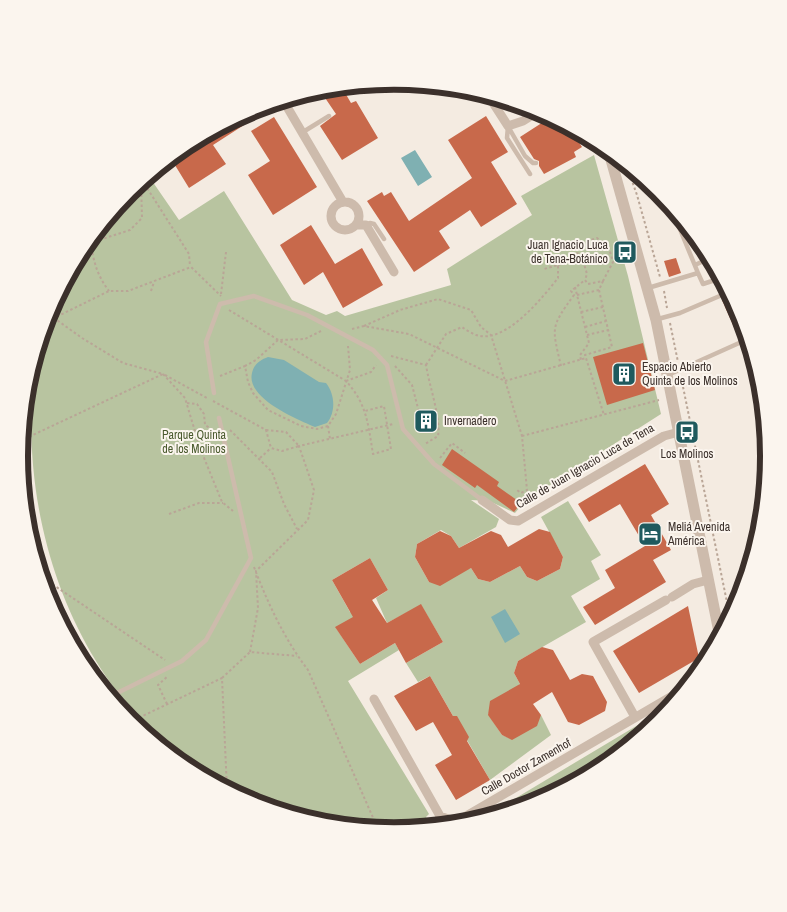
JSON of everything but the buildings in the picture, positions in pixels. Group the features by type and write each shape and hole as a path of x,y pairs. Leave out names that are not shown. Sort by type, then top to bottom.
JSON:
{"street":[{"path":"494,104 508,126 530,117"},
{"path":"286,106 343,202 352,204 358,211 361,225 394,272"},
{"path":"612,163 656,320 718,626"},
{"path":"343,202 332,210 333,224 344,230 361,225"},
{"name":"Calle de Juan Ignacio Luca de Tena","path":"482,500 510,520 518,521 664,436 679,432"},
{"path":"635,717 593,642 693,584 708,580"},
{"name":"Calle Doctor Zamenhof","path":"470,814 668,698"},
{"path":"374,699 440,816"},
{"name":"Calle Doctor Zamenhof","path":"440,816 446,818"}],"lane":[{"path":"302,132 329,116"},
{"path":"508,126 525,156 533,163 536,163"},
{"path":"508,126 507,138 530,174"},
{"path":"361,225 370,222 374,224 384,239"},
{"path":"678,226 702,284 714,280"},
{"path":"694,266 703,261"},
{"path":"648,288 698,273"},
{"path":"656,320 680,313 722,295"},
{"path":"214,393 206,342 220,304 254,296 307,315 343,333 373,350 378,355 387,365 403,429 434,464 482,500"},
{"path":"667,375 741,342"},
{"path":"115,694 182,661 206,640 251,558 220,420"}],"path":[{"path":"146,187 189,254 190,267 221,294"},
{"path":"98,240 130,230 142,218 142,190"},
{"path":"577,260 578,244 596,238 609,248 613,262 599,290 612,347 585,355 604,415"},
{"path":"91,251 98,277 109,291"},
{"path":"226,252 220,304 346,381 358,395 365,411 373,454 391,449 384,406 365,411"},
{"path":"544,269 577,260 584,264 587,274 585,280 570,290 574,295 556,321 554,336 561,366"},
{"path":"417,446 429,442 438,436 440,428 429,386 426,365 446,334 462,328 477,336 497,335 543,297 558,278 558,265"},
{"path":"54,318 109,291 128,291 190,267"},
{"path":"585,280 588,284 603,281"},
{"path":"151,291 154,282"},
{"path":"575,287 589,343 580,355 581,360"},
{"path":"577,295 599,290"},
{"path":"246,366 248,382 253,393 268,410 301,426 317,429 328,426 336,414 350,370 350,353 343,333 400,310 438,299 471,310 481,327 490,335 522,436 527,490 521,492 518,490"},
{"path":"581,312 603,307"},
{"path":"54,318 123,363 163,374 185,398 200,448 224,503 241,518"},
{"path":"585,327 606,321"},
{"path":"212,379 246,366 256,360 278,340 304,338 329,326"},
{"path":"364,326 409,334 437,350 505,381 586,358"},
{"path":"587,335 608,330"},
{"path":"346,381 371,372 377,363 378,355"},
{"path":"378,355 426,365"},
{"path":"378,355 402,371 412,385 421,420"},
{"path":"28,437 163,374"},
{"path":"522,436 659,400"},
{"path":"187,403 197,404 204,414 205,425 215,430 222,430"},
{"path":"220,420 272,472 284,504 297,529"},
{"path":"328,426 330,439"},
{"path":"270,448 282,451 388,426"},
{"path":"138,718 222,678 250,652 258,608 256,571 308,520 314,490 299,446 286,432 266,430 270,448"},
{"path":"434,464 452,444 465,453"},
{"path":"260,458 270,448"},
{"path":"169,514 183,507 199,503 224,503"},
{"path":"251,558 274,616 297,656 308,670 375,821"},
{"path":"50,583 168,662"},
{"path":"250,652 297,656"},
{"path":"167,704 158,685 169,678 168,668"},
{"path":"222,678 227,781"},
{"path":"430,820 440,816"}],"green space":[{"name":"Parque Quinta de los Molinos","path":"594,155 628,276 661,414 525,501 515,513 489,501 471,500 499,519 496,527 459,548 451,536 441,530 417,544 415,557 429,582 471,568 478,579 490,582 520,566 527,577 537,581 560,569 563,557 541,517 568,501 601,555 591,561 600,579 571,596 586,622 518,661 514,673 520,684 488,714 502,735 512,739 541,715 551,735 490,780 430,676 418,682 406,663 443,642 421,605 387,623 376,598 388,590 370,558 332,580 350,612 372,600 375,605 336,628 360,664 395,643 399,650 348,681 429,814 426,817 428,820 370,821 322,815 276,803 210,773 153,732 107,678 67,605 42,523 31,436 34,390 47,338 65,294 103,233 152,181 179,220 224,191 292,300 326,315 337,311 345,316 451,285 447,269 532,215 521,196"},
{"path":"647,719 616,746 576,773 534,794 504,805"}],"water":[{"path":"415,150 432,177 418,186 401,158"},
{"path":"268,357 284,360 319,382 326,383 333,398 332,414 327,423 315,427 282,411 263,398 252,382 252,373 258,363"},
{"path":"505,609 520,634 505,643 491,617"}],"place":[{"name":"Juan Ignacio Luca de Tena-Botánico","path":"625,252"},
{"name":"Espacio Abierto Quinta de los Molinos","path":"624,374"},
{"name":"Invernadero","path":"426,421"},
{"name":"Los Molinos","path":"687,432"},
{"name":"Meliá Avenida América","path":"650,534"}]}
